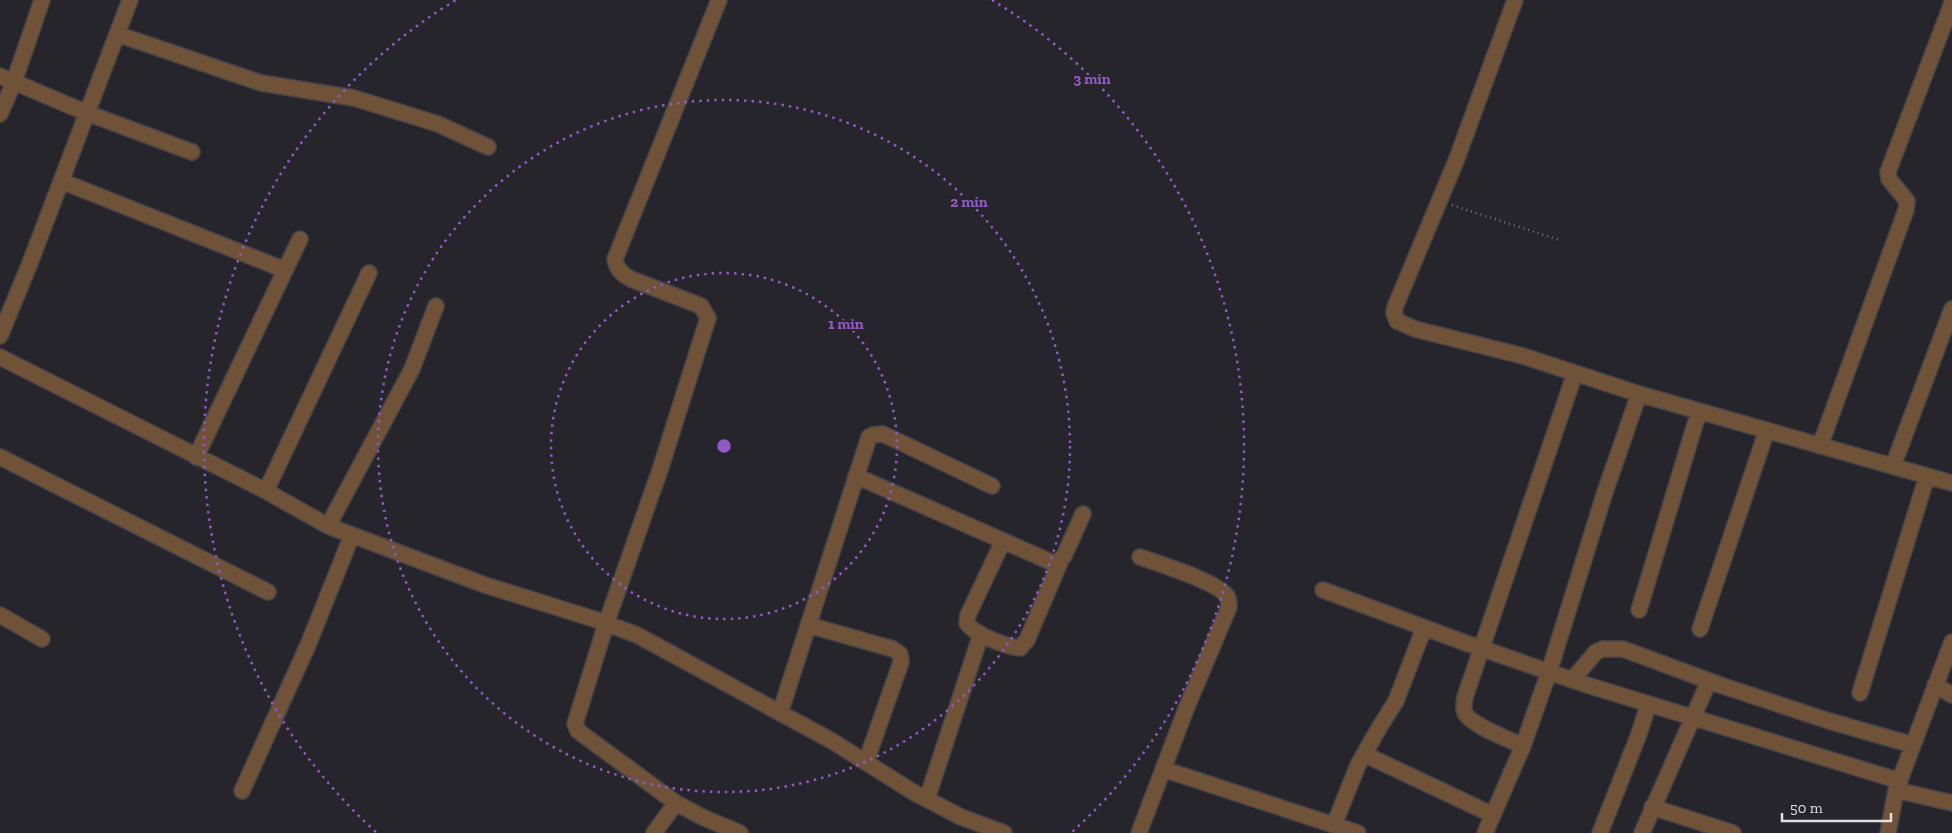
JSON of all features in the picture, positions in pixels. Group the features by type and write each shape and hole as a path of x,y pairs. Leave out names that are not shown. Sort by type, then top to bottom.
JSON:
{"street":[{"path":"0,114 7,79 42,0"},
{"path":"0,336 130,0"},
{"path":"719,0 615,259 616,266 631,279 702,306 708,318 661,467 606,624 576,720 576,728 676,803 702,817 740,833"},
{"path":"1515,0 1440,201 1395,307 1394,313 1397,321 1415,328 1522,356 1639,394 1952,483"},
{"path":"1820,446 1906,210 1907,202 1889,179 1888,172 1952,3"},
{"path":"117,34 261,83 354,98 438,124 488,147"},
{"path":"7,79 87,113 192,152"},
{"path":"61,181 285,270"},
{"path":"196,457 300,239"},
{"path":"266,491 369,273"},
{"path":"328,526 412,369 436,306"},
{"path":"1893,466 1952,309"},
{"path":"0,357 266,491 328,526 485,585 606,624 650,642 866,762 973,828 1004,833"},
{"path":"1523,746 1477,724 1465,713 1465,697 1575,373"},
{"path":"1485,833 1523,746 1549,672 1605,492 1639,394"},
{"path":"1638,610 1699,411"},
{"path":"1700,629 1767,430"},
{"path":"780,713 865,444 869,437 878,434 992,486"},
{"path":"0,457 268,592"},
{"path":"856,476 1050,562 1056,563 1061,560"},
{"path":"1860,692 1927,476"},
{"path":"1003,541 966,618 969,627 1014,648 1020,648 1024,644 1083,514"},
{"path":"242,791 308,645 352,536"},
{"path":"1140,557 1215,586 1226,595 1229,601 1229,607 1186,709 1140,833"},
{"path":"1323,590 1481,649 1572,680 1952,803"},
{"path":"0,615 42,639"},
{"path":"808,625 893,648 900,654 901,662 866,762"},
{"path":"1334,825 1364,754 1396,702 1424,628"},
{"path":"927,799 982,634"},
{"path":"1888,833 1898,786 1952,642"},
{"path":"1572,680 1596,652 1603,649 1623,649 1709,681 1829,721 1913,745"},
{"path":"1642,833 1709,681"},
{"path":"1936,685 1952,695"},
{"path":"1600,833 1639,734 1648,705"},
{"path":"1364,754 1493,815"},
{"path":"1164,769 1358,833"},
{"path":"654,833 676,803"},
{"path":"1652,807 1733,833"}],"path":[{"path":"1440,201 1560,240"}]}
